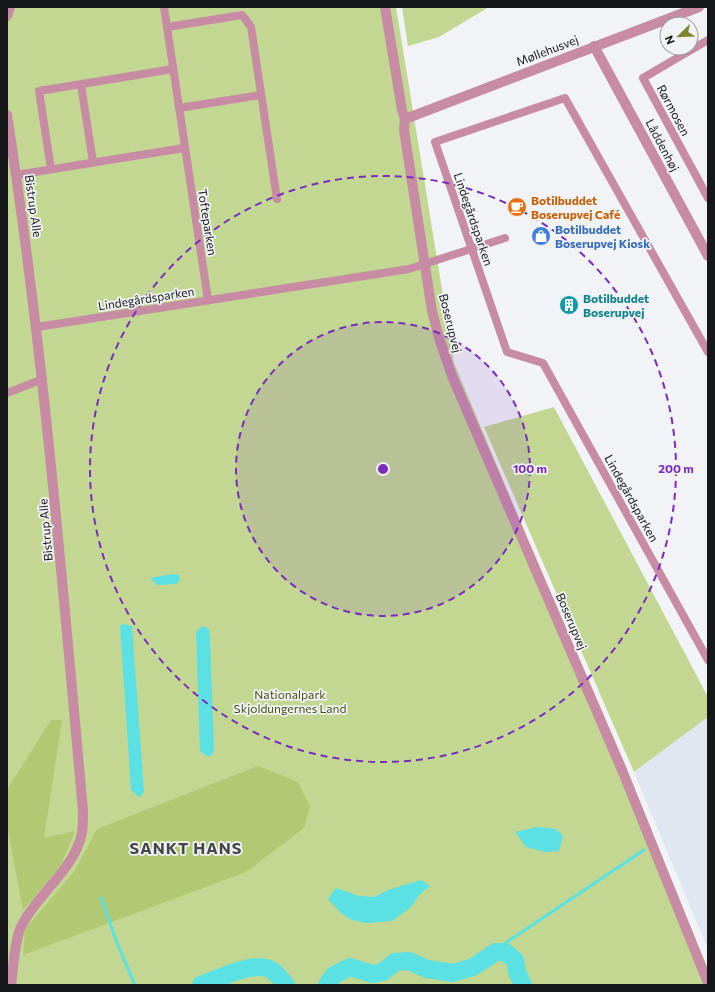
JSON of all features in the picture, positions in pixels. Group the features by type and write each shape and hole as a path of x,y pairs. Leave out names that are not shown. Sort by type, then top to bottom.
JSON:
{"street":[{"path":"7,16 10,7"},
{"name":"Tofteparken","path":"164,7 208,300"},
{"name":"Boserupvej","path":"385,7 402,110 406,119 404,130 425,265 439,338 452,376 619,762 708,983"},
{"name":"Møllehusvej","path":"406,119 594,46 700,7"},
{"path":"167,27 242,15 251,26 277,199"},
{"name":"Rørmosen","path":"708,40 643,78 708,198"},
{"name":"Låddenhøj","path":"594,46 708,256"},
{"path":"51,169 39,91 173,69"},
{"path":"81,85 94,162"},
{"path":"179,108 261,94"},
{"name":"Lindegårdsparken","path":"708,352 566,98 435,142 507,352 542,363 708,660"},
{"name":"Bistrup Alle","path":"7,115 43,379 83,811 82,833 75,852 63,871 31,909 20,926 11,985"},
{"path":"16,175 184,148"},
{"path":"425,265 505,238"},
{"name":"Lindegårdsparken","path":"37,327 425,265"},
{"path":"7,393 43,379"}],"shaded area":[{"path":"708,717 708,949 634,772"}],"green space":[{"name":"Nationalpark Skjoldungernes Land","path":"7,7 396,7 454,363 708,969 708,985 7,985"},
{"path":"402,7 489,7 439,37 408,46"},
{"path":"554,407 708,697 708,717 634,772 484,427"},
{"path":"51,720 62,720 44,838 75,831 61,865 23,910 7,825 7,790"},
{"path":"258,766 298,782 310,807 304,828 246,872 23,955 25,929 74,872 97,829"}],"water":[{"path":"172,574 179,575 180,580 176,584 157,585 150,578"},
{"path":"123,624 132,626 144,792 139,797 131,790 120,626"},
{"path":"202,626 209,629 210,638 214,751 211,756 206,756 200,751 196,632"},
{"path":"537,827 556,829 563,836 559,851 545,852 526,847 515,832"},
{"path":"421,880 430,886 419,895 411,907 392,921 366,923 352,920 341,913 328,899 336,888 359,896 374,897 388,890"}],"waterway":[{"path":"496,952 504,944 644,850"},
{"path":"101,898 117,943 135,985"},
{"path":"327,985 334,975 350,967 372,974 383,972 395,962 409,961 427,969 453,973 473,967 496,952 505,952 515,960 517,972 523,985"},
{"path":"201,985 227,974 247,968 257,967 266,968 273,971 286,985"}],"place":[{"name":"Botilbuddet Boserupvej Café","path":"517,207"},
{"name":"Botilbuddet Boserupvej Kiosk","path":"541,236"},
{"name":"Botilbuddet Boserupvej","path":"569,305"}],"district":[{"name":"SANKT HANS","path":"186,847"}]}
